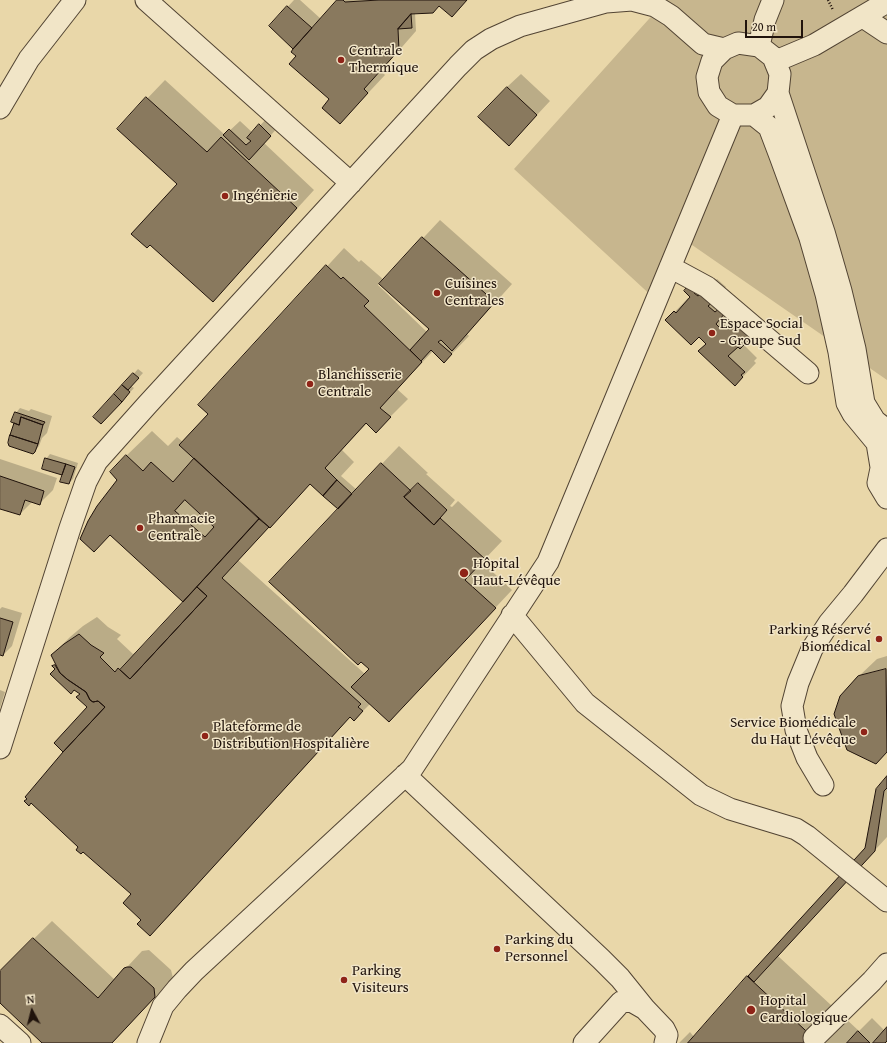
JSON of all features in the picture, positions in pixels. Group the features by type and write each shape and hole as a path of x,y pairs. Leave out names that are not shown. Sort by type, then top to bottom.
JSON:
{"street":[{"path":"0,108 30,59 75,0"},
{"path":"146,0 351,183"},
{"path":"0,748 70,528 86,482 97,461 474,50 491,39 520,26 606,2 632,0 655,6 671,16 703,44 724,49"},
{"path":"758,46 765,20 773,0"},
{"path":"776,61 814,45 887,2"},
{"path":"863,17 887,33"},
{"path":"887,430 875,421 864,402 855,350 841,291 824,232 778,93 780,74 776,61 758,46 738,43 724,49 712,61 707,77 709,92 718,106 769,127 810,238 826,294 839,352 847,403 853,414 877,443 884,459 878,483 887,498"},
{"path":"148,1043 163,1006 194,971 412,769 548,562 670,267 743,115 768,107 778,93"},
{"path":"670,267 706,287 808,374"},
{"path":"824,785 807,758 796,730 792,706 798,683 812,649 825,629 887,549"},
{"path":"512,615 585,703 701,795 730,809 796,829 807,836 887,901"},
{"path":"405,775 601,958 620,978 645,1009 664,1028 667,1035 665,1043"},
{"path":"814,1038 872,981 887,964"},
{"path":"584,1043 621,1002 631,1001 645,1009"},
{"path":"0,1025 20,1043"}],"shaded area":[{"path":"666,0 887,0 887,380 682,238 656,300 514,169"}],"building":[{"name":"Centrale Thermique","path":"337,0 343,0 345,2 379,0 467,0 452,17 439,6 433,13 411,14 398,29 399,50 364,89 368,93 340,124 322,108 329,99 289,64 296,56 291,52 293,49"},
{"path":"287,6 312,28 293,49 269,26"},
{"path":"411,14 412,28 398,29"},
{"path":"507,87 537,115 509,146 478,117"},
{"name":"Ingénierie","path":"146,97 207,152 221,137 297,208 213,302 150,245 147,248 131,234 177,184 117,129"},
{"path":"259,124 271,136 249,160 223,135 229,129 246,145 251,141 247,138"},
{"name":"Cuisines Centrales","path":"422,237 495,302 452,351 441,340 438,342 452,354 444,363 431,350 421,361 410,350 429,329 379,284"},
{"name":"Blanchisserie Centrale","path":"326,265 341,279 343,277 369,301 364,306 422,362 380,408 391,417 376,433 366,423 325,468 337,480 323,496 310,484 270,528 179,445 208,414 198,405"},
{"name":"Espace Social - Groupe Sud","path":"689,285 696,291 694,293 698,296 703,292 713,302 708,306 715,312 720,308 725,313 716,324 720,328 729,318 751,338 740,349 738,347 728,356 745,372 741,375 743,377 735,386 698,351 706,344 699,337 691,345 665,320 674,311 676,313 690,297 684,291"},
{"path":"133,373 139,378 128,390 122,385"},
{"path":"122,385 130,392 122,402 114,394"},
{"path":"114,394 122,402 101,424 93,417"},
{"path":"15,412 45,422 43,425 21,417 19,425 11,422"},
{"path":"21,417 43,425 38,444 10,435 14,423 19,425"},
{"path":"10,435 38,444 35,452 33,454 9,446 8,443"},
{"name":"Pharmacie Centrale","path":"126,455 143,471 151,462 173,482 194,458 259,519 183,602 110,535 94,552 80,539 97,506 117,480 110,472","holes":["185,500 214,527 205,537 175,511"]},
{"path":"45,458 66,464 62,475 42,469"},
{"path":"381,463 411,491 404,497 434,525 440,518 485,559 465,580 496,608 389,722 351,687 369,669 361,662 358,665 269,582"},
{"path":"66,464 75,467 69,484 60,482"},
{"path":"0,476 44,491 40,505 25,500 20,515 0,509"},
{"path":"337,480 352,494 338,509 323,496"},
{"path":"418,483 447,510 434,525 404,497"},
{"name":"Plateforme de Distribution Hospitalière","path":"259,519 269,527 222,578 361,704 358,707 363,711 354,721 350,717 150,936 137,924 141,920 123,903 131,894 83,852 81,854 76,850 78,847 31,803 29,806 24,801 27,799 25,797 63,752 105,707 98,701 93,702 90,700 86,692 60,673 51,655 79,634 91,645 104,653 100,657 115,672 118,668 130,679 207,596 197,587"},
{"path":"197,587 207,596 130,679 120,670"},
{"path":"0,618 13,622 3,656 0,655"},
{"path":"55,665 60,673 86,692 90,700 93,702 98,701 105,707 63,752 54,743 87,707 76,697 80,694 74,690 71,694 50,674 55,669 52,666"},
{"name":"Service Biomédicale du Haut Lévêque","path":"886,669 887,752 876,764 847,750 834,714 840,696 858,676"},
{"path":"887,776 887,788 884,791 875,851 754,982 748,976 865,848 876,789"},
{"path":"33,938 98,998 124,968 127,967 131,967 154,988 155,997 112,1043 42,1043 0,1003 0,971"},
{"name":"Hopital Cardiologique","path":"747,976 819,1043 688,1043"},
{"path":"887,1027 887,1041 885,1043 873,1043"},
{"path":"858,1031 870,1043 847,1043"}],"place":[{"name":"Centrale Thermique","path":"341,60"},
{"name":"Ingénierie","path":"225,196"},
{"name":"Cuisines Centrales","path":"437,293"},
{"name":"Espace Social - Groupe Sud","path":"712,333"},
{"name":"Blanchisserie Centrale","path":"310,384"},
{"name":"Pharmacie Centrale","path":"140,528"},
{"name":"Hôpital Haut-Lévêque","path":"464,573"},
{"name":"Parking Réservé Biomédical","path":"879,639"},
{"name":"Service Biomédicale du Haut Lévêque","path":"864,732"},
{"name":"Plateforme de Distribution Hospitalière","path":"205,736"},
{"name":"Parking du Personnel","path":"497,949"},
{"name":"Parking Visiteurs","path":"344,980"},
{"name":"Hopital Cardiologique","path":"751,1010"}]}
